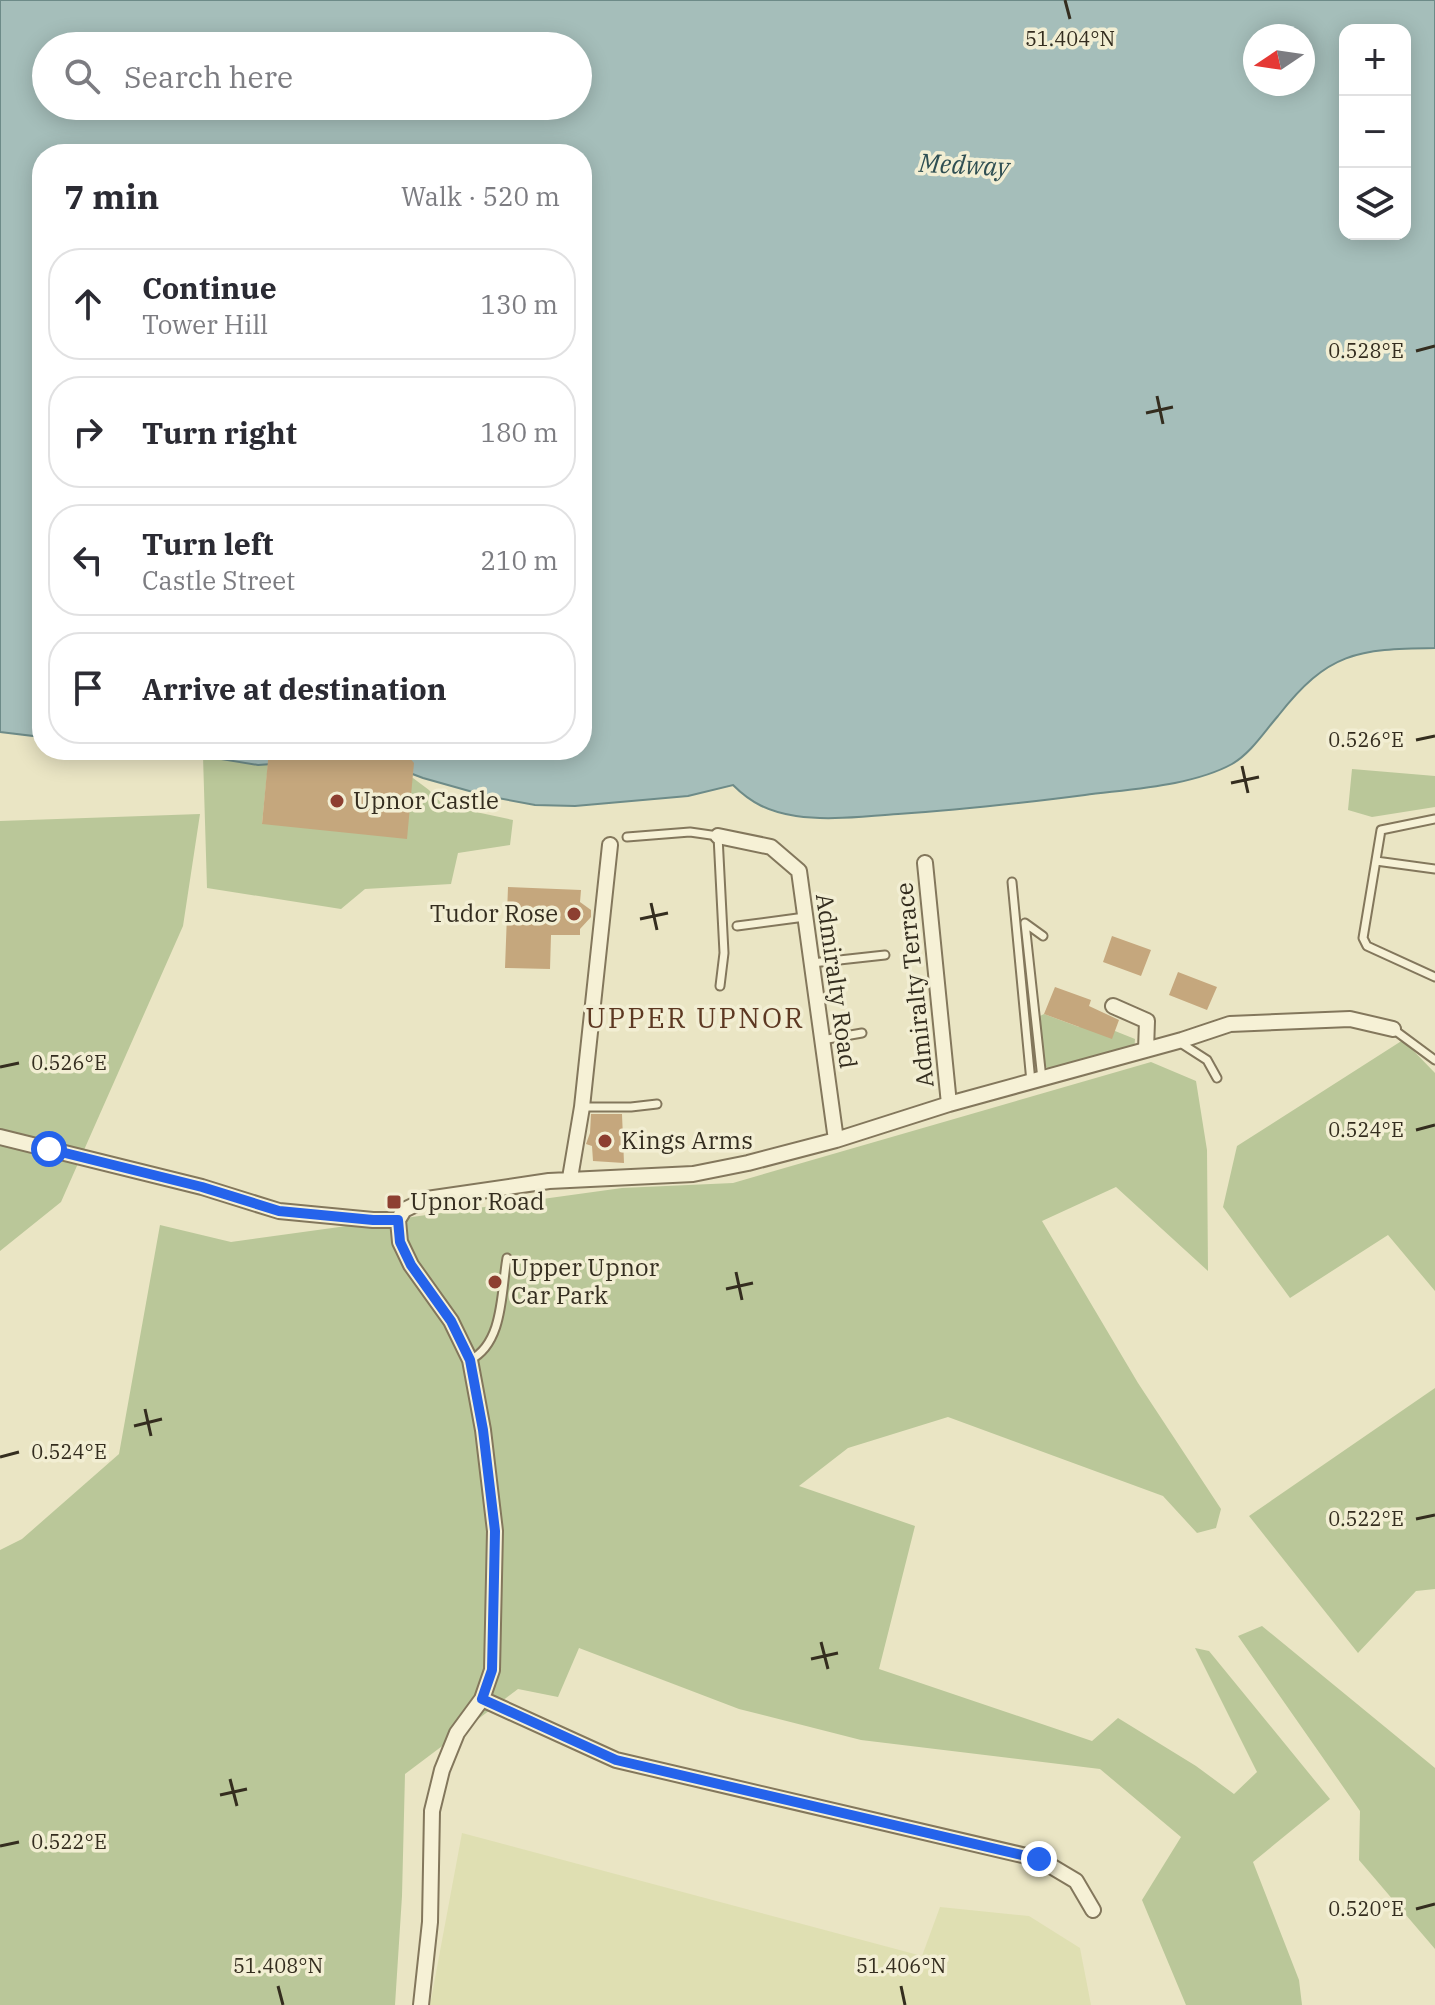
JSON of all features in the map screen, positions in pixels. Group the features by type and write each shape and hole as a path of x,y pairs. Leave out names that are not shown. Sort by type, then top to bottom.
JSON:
{"street":[{"name":"Admiralty Road","path":"718,836 771,847 799,871 836,1140"},
{"path":"570,1178 582,1107 610,845"},
{"name":"Admiralty Terrace","path":"925,863 949,1104"},
{"path":"1113,1006 1147,1021 1146,1050"},
{"path":"421,2005 430,1922 432,1811 442,1770 457,1733 482,1699 492,1670 495,1531 483,1430 470,1360 451,1321 411,1265 400,1242 398,1220 404,1210 427,1199 570,1178 693,1174 748,1163 1230,1024 1350,1019 1393,1029"},
{"path":"0,1137 202,1187 279,1211 398,1220"},
{"path":"482,1699 616,1760 1039,1859 1076,1881 1093,1910"}],"lane":[{"path":"1435,819 1383,829 1363,941 1367,946 1435,977"},
{"path":"627,837 690,832 718,836 724,953 720,986"},
{"path":"1376,861 1435,869"},
{"path":"1012,882 1036,1080"},
{"path":"737,926 805,917"},
{"path":"1036,1080 1025,923 1043,936"},
{"path":"812,963 885,955"},
{"path":"1393,1029 1435,1060"},
{"path":"822,1040 862,1033"},
{"path":"1178,1041 1207,1060 1217,1078"},
{"path":"582,1107 657,1104"},
{"path":"470,1360 484,1353 494,1336 507,1258"}],"green space":[{"path":"203,760 286,763 268,764 262,824 413,778 443,805 513,820 510,845 458,853 451,884 365,889 341,909 207,888"},
{"path":"1352,769 1435,776 1435,807 1372,817 1348,810"},
{"path":"200,814 183,926 61,1202 0,1251 0,821"},
{"path":"1044,1014 1079,1027 1081,1024 1115,1031 1135,1039 1134,1053 1055,1071 1043,1066 1040,1016"},
{"path":"1403,1040 1435,1073 1435,1291 1388,1235 1290,1298 1223,1207 1237,1146"},
{"path":"1151,1062 1196,1081 1207,1150 1208,1271 1116,1187 1042,1221 1138,1383 1221,1509 1216,1528 1197,1533 1163,1496 948,1417 848,1448 799,1486 915,1526 879,1669 1092,1741 1118,1718 1196,1766 1234,1794 1257,1772 1195,1648 1209,1651 1330,1799 1253,1862 1299,1980 1302,2005 1186,2005 1142,1900 1181,1837 1100,1769 861,1740 739,1709 579,1648 558,1697 518,1689 405,1774 395,2005 0,2005 0,1550 22,1539 119,1454 160,1225 231,1242 622,1188 733,1183"},
{"path":"1435,1388 1435,1589 1416,1591 1358,1653 1249,1516"},
{"path":"1262,1626 1435,1768 1435,1949 1359,1860 1360,1811 1238,1636"},
{"path":"462,1833 922,1956 940,1907 1029,1916 1080,1948 1091,2005 430,2005"}],"water":[{"name":"Medway","path":"0,0 1435,0 1435,648 1385,650 1346,658 1313,679 1251,748 1232,764 1180,782 1141,788 969,808 822,818 777,812 754,802 733,785 688,796 575,806 535,805 487,796 423,778 382,760 592,760 592,144 32,144 32,736 0,732"},
{"path":"227,760 292,760 286,763 258,765"}],"building":[{"name":"Upnor Castle","path":"268,760 411,760 414,763 407,839 262,824"},
{"path":"508,887 581,890 580,902 591,910 591,917 580,929 580,935 551,935 550,969 505,968"},
{"path":"1112,936 1151,950 1141,976 1103,962"},
{"path":"1178,972 1217,987 1207,1010 1169,995"},
{"path":"1055,987 1091,1000 1089,1006 1119,1020 1112,1039 1044,1014"},
{"name":"Kings Arms","path":"591,1114 622,1114 624,1163 593,1161 592,1146 586,1144"}],"place":[{"name":"Upnor Castle","path":"337,801"},
{"name":"Tudor Rose","path":"574,914"},
{"name":"Kings Arms","path":"605,1141"},
{"name":"Upnor Road","path":"394,1202"},
{"name":"Upper Upnor Car Park","path":"495,1282"}],"district":[{"name":"UPPER UPNOR","path":"695,1018"}],"route":[{"path":"49,1149 202,1187 279,1211 398,1220 400,1242 411,1265 451,1321 470,1360 483,1430 495,1531 492,1670 482,1699 616,1760 1039,1859"}]}
